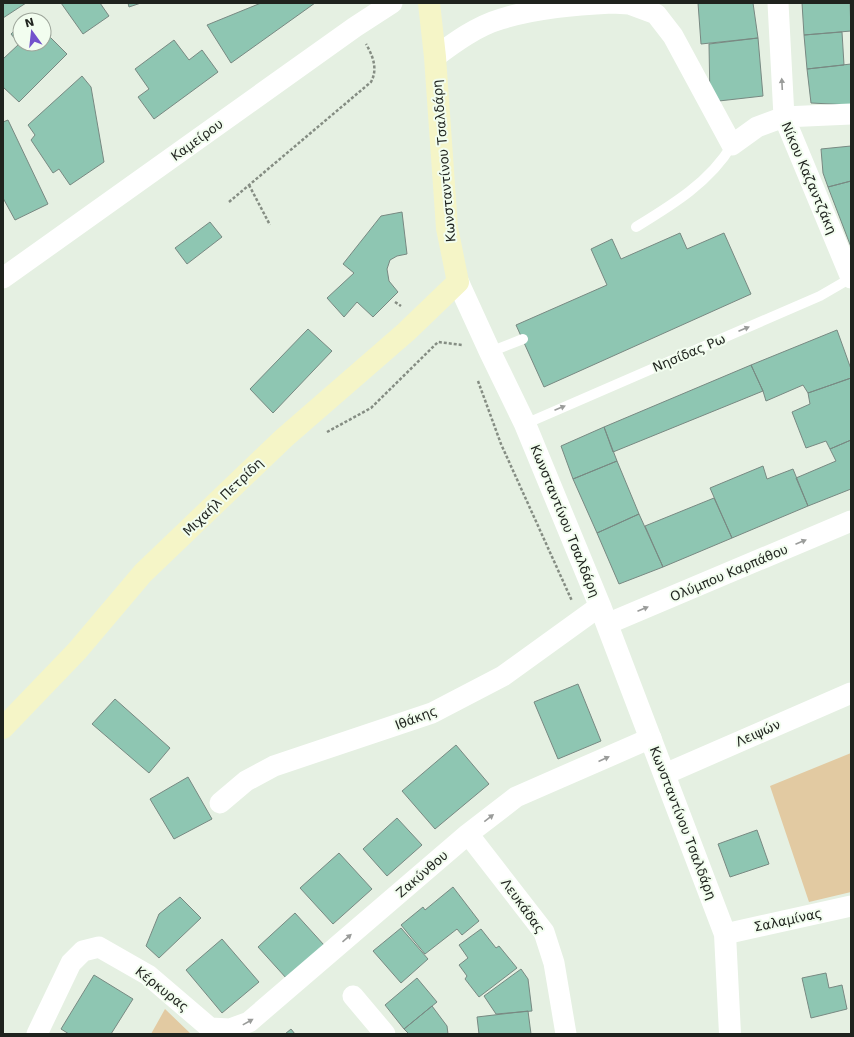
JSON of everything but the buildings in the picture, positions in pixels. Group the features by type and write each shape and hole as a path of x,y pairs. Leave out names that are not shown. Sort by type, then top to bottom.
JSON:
{"main road":[{"name":"Κωνσταντίνου Τσαλδάρη","path":"429,3 435,57 447,228 458,282"},
{"name":"Μιχαήλ Πετρίδη","path":"7,717 77,651 143,573 284,438 406,332 458,282"}],"street":[{"name":"Καμείρου","path":"3,278 355,27 392,3"},
{"name":"Νίκου Καζαντζάκη","path":"778,3 784,117 851,278"},
{"path":"435,57 470,33 500,19 544,10 588,4 629,4 656,14 673,36 732,145 757,127 784,117 851,114"},
{"name":"Κωνσταντίνου Τσαλδάρη","path":"458,282 524,424 603,615 725,934 730,1034"},
{"name":"Ολύμπου Καρπάθου","path":"603,615 851,521"},
{"name":"Ιθάκης","path":"220,803 246,781 274,766 432,713 503,676 580,620 603,615"},
{"name":"Λειψών","path":"665,774 851,692"},
{"name":"Ζακύνθου","path":"210,1028 230,1029 249,1022 468,834 516,797 651,738"},
{"name":"Λευκάδας","path":"468,834 544,932 554,963 566,1034"},
{"name":"Σαλαμίνας","path":"725,934 851,906"},
{"name":"Κέρκυρας","path":"37,1034 71,963 83,951 99,947 148,975 210,1028"},
{"path":"353,996 385,1034"}],"lane":[{"path":"636,227 678,202 722,161 732,145"},
{"name":"Νησίδας Ρω","path":"524,424 820,296 851,278"},
{"path":"490,352 523,339"}],"path":[{"path":"229,202 372,82 374,77 373,55 355,27"},
{"path":"249,185 270,225"},
{"path":"322,434 371,408 438,342 465,345"},
{"path":"475,374 501,444 580,620"}],"shaded area":[{"path":"851,753 851,892 809,902 770,786"},
{"path":"165,1009 191,1034 151,1034"}]}
